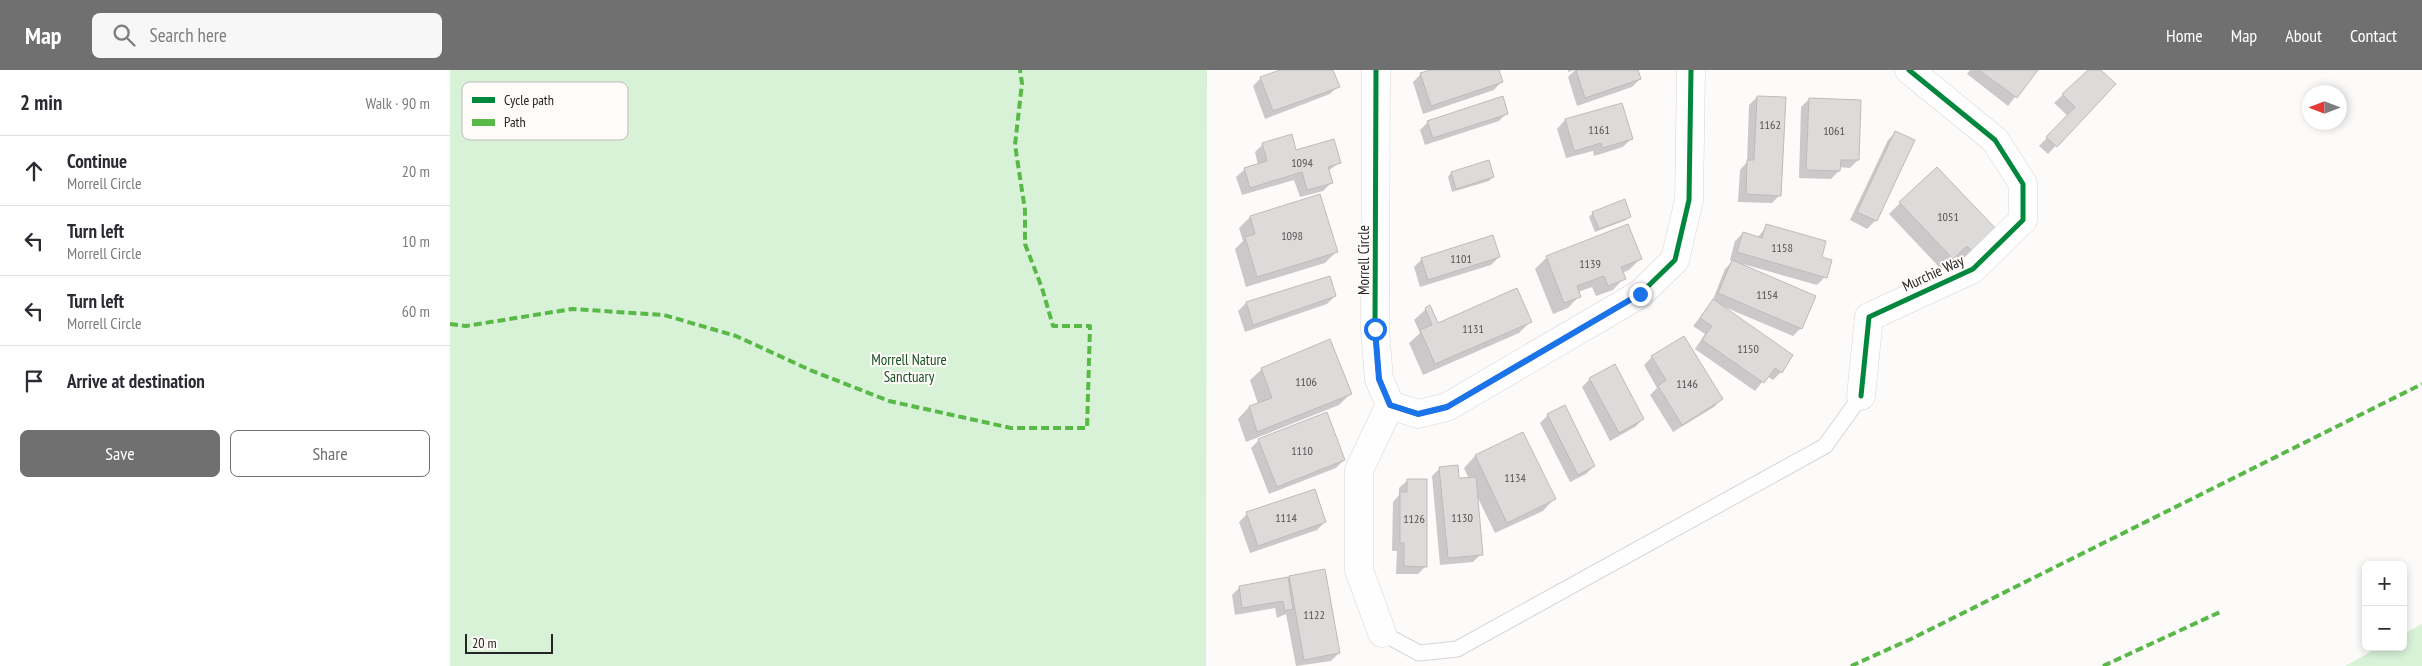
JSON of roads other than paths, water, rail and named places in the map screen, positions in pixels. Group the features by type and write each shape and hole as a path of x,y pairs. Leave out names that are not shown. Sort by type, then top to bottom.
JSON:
{"street":[{"name":"Morrell Circle","path":"1376,70 1375,329 1379,379 1390,405"},
{"path":"1382,634 1359,570 1359,470 1390,405 1418,414 1447,407 1640,294 1675,260 1689,200 1691,70"},
{"name":"Murchie Way","path":"1862,396 1869,316 1973,269 2023,220 2023,184 1994,140 1909,70"}],"lane":[{"path":"1382,634 1419,653 1456,649 1825,446 1862,396"}],"park label":[{"name":"Morrell Nature Sanctuary","path":"909,368"}]}
